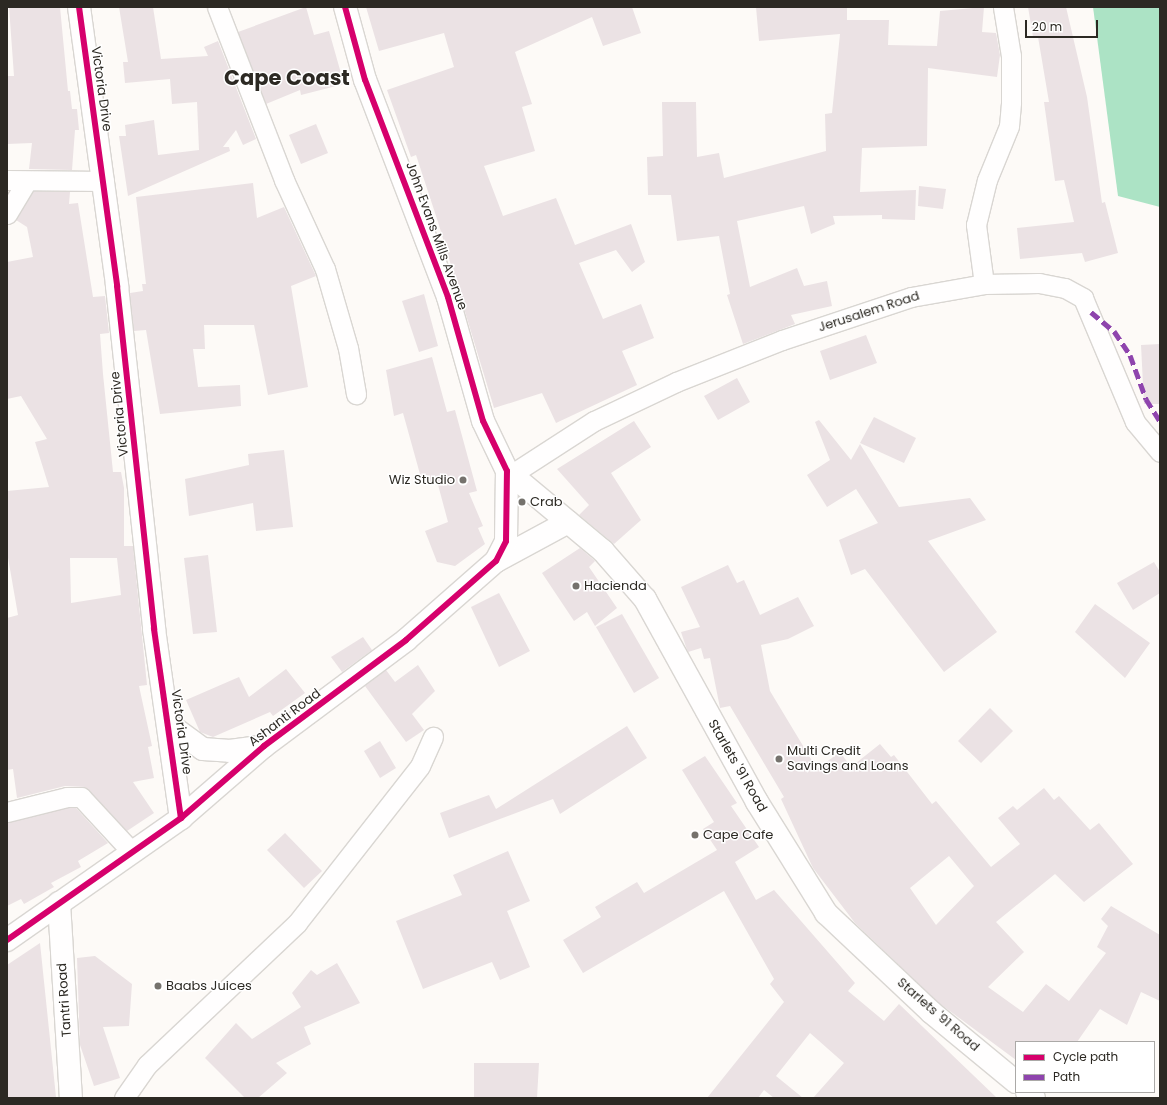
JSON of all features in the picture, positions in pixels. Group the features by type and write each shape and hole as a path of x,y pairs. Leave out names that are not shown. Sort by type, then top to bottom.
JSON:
{"street":[{"name":"Victoria Drive","path":"79,7 104,181 154,629 171,726 181,818"},
{"path":"217,7 284,180 324,269 348,348 356,394"},
{"name":"John Evans Mills Avenue","path":"345,7 365,80 448,297 483,421 510,473"},
{"path":"984,284 976,225 987,180 1004,142 1010,110 1011,56 1003,7"},
{"path":"7,180 26,182 104,181"},
{"path":"7,214 26,182"},
{"name":"Jerusalem Road","path":"510,473 594,421 683,379 782,340 911,297 984,284 1039,283 1065,288 1083,298 1134,422 1160,452"},
{"name":"Starlets '91 Road","path":"510,473 603,551 645,599 757,802 826,913 931,1012 1015,1081"},
{"name":"Ashanti Road","path":"496,561 506,540 509,522 510,473"},
{"name":"Ashanti Road","path":"7,940 181,818 264,746 406,640 496,561 568,522"},
{"path":"171,726 203,750 230,751 264,746"},
{"path":"124,1098 147,1065 297,923 420,766 433,737"},
{"path":"7,812 67,797 81,797 132,852"},
{"name":"Tantri Road","path":"59,903 71,1098"}],"green space":[{"path":"1093,7 1160,7 1160,207 1118,196"}],"building":[{"path":"9,7 60,7 68,91 70,91 72,109 77,109 79,130 75,130 72,170 29,169 32,143 7,144 7,76 14,76"},
{"path":"119,7 153,7 161,59 208,56 204,47 218,41 256,139 243,145 236,130 223,147 229,147 230,151 128,196 119,136 126,136 125,125 154,120 158,155 199,150 197,102 172,104 170,79 125,83 123,62 128,62"},
{"path":"306,7 314,35 329,31 344,84 301,95 300,90 266,104 238,32"},
{"path":"366,7 632,7 641,33 603,46 592,17 515,52 532,104 522,107 535,151 484,166 503,216 556,198 575,245 631,224 645,262 632,272 616,250 579,263 603,319 641,304 654,338 622,351 637,385 556,423 542,393 494,408 438,222 416,155 411,157 387,90 454,67 444,33 379,51"},
{"path":"756,7 847,7 847,20 889,20 888,45 937,46 940,11 984,7 982,32 996,33 1000,55 997,77 928,68 927,146 862,148 860,192 916,190 915,220 882,219 882,215 833,216 835,224 811,234 804,206 737,221 750,287 797,268 804,286 827,281 832,306 791,315 795,324 743,344 727,295 730,294 719,236 677,241 671,195 648,195 647,157 663,156 662,102 696,102 697,157 719,153 724,178 826,151 825,114 832,113 840,34 759,41"},
{"path":"1028,7 1066,7 1087,97 1102,203 1105,202 1118,253 1085,262 1082,253 1020,259 1017,228 1074,222 1064,180 1055,181 1044,102 1049,102 1038,37 1033,37"},
{"path":"316,124 328,153 301,164 289,135"},
{"path":"253,183 257,218 284,207 316,276 291,286 308,387 268,395 254,325 204,325 205,349 193,349 198,387 240,385 241,406 160,414 146,330 134,331 130,293 143,291 142,284 146,284 136,197"},
{"path":"919,186 946,189 943,209 918,206"},
{"path":"33,191 70,192 69,204 78,203 93,297 105,296 109,333 100,334 103,374 113,472 121,472 124,488 124,546 133,546 147,685 139,686 152,746 148,747 154,778 133,782 154,813 127,831 85,787 65,786 17,798 13,769 7,770 7,618 18,615 7,552 7,491 49,487 35,442 47,439 21,396 7,399 7,262 33,257 27,227 16,220","holes":["70,558 117,558 121,595 71,603"]},
{"path":"424,294 438,346 419,352 402,301"},
{"path":"866,335 877,363 830,380 820,351"},
{"path":"1160,344 1160,404 1144,404 1141,345"},
{"path":"432,357 447,412 455,410 477,491 469,493 483,526 478,528 485,544 455,566 437,562 425,531 448,522 437,481 423,485 403,413 394,416 386,370"},
{"path":"737,378 750,402 718,420 704,396"},
{"path":"874,417 916,438 904,463 860,443"},
{"path":"819,420 851,460 860,444 899,507 970,498 986,520 928,541 997,632 944,672 865,569 851,575 839,540 878,523 856,489 827,507 807,475 830,460 815,422"},
{"path":"634,421 651,447 611,473 641,520 614,544 579,515 589,505 557,469"},
{"path":"284,450 293,527 256,531 253,503 189,516 185,479 249,465 248,454"},
{"path":"580,548 595,561 589,567 617,608 595,626 587,612 574,621 542,573"},
{"path":"208,555 217,632 193,634 184,558"},
{"path":"1154,562 1160,572 1160,593 1133,610 1117,583"},
{"path":"728,565 737,583 744,580 760,615 798,597 814,626 788,639 761,645 770,691 817,769 840,752 851,767 880,744 891,757 894,755 932,804 936,801 991,867 1020,844 998,818 1013,806 1017,810 1044,788 1054,800 1059,796 1090,830 1099,823 1133,864 1084,902 1055,874 996,922 1024,952 988,987 1023,1012 1046,984 1069,1001 1106,953 1097,947 1108,926 1101,919 1111,906 1160,935 1160,1001 1141,992 1127,1025 1100,1009 1078,1041 1015,1041 1015,1059 939,1003 855,923 813,868 781,799 784,797 730,706 720,708 710,658 704,659 701,648 688,652 681,632 700,627 681,587","holes":["949,856 974,886 936,925 910,888"]},
{"path":"499,593 530,651 499,667 471,607"},
{"path":"1095,604 1150,643 1125,678 1075,632"},
{"path":"622,614 659,678 634,693 596,627"},
{"path":"363,637 372,650 342,672 331,657"},
{"path":"418,665 435,691 412,714 424,730 406,742 365,686 386,670 395,682"},
{"path":"286,669 305,693 273,716 270,712 213,737 200,732 186,700 239,677 249,697"},
{"path":"990,708 1013,731 981,763 958,741"},
{"path":"627,726 647,758 560,814 553,799 449,838 440,813 489,795 496,809"},
{"path":"380,741 396,768 380,778 364,751"},
{"path":"705,756 737,803 731,806 759,847 735,862 756,900 774,890 855,983 848,991 884,1021 899,1004 997,1098 813,1098 844,1063 810,1033 776,1076 803,1098 774,1098 764,1090 758,1098 707,1098 784,1002 770,984 774,979 724,891 583,973 563,940 601,917 595,907 637,882 644,893 717,850 703,829 714,822 682,770"},
{"path":"68,808 76,808 108,843 78,861 81,867 51,883 54,887 24,904 21,899 7,906 7,823"},
{"path":"285,833 322,871 304,888 267,850"},
{"path":"508,851 530,901 507,911 530,967 500,980 492,962 423,989 396,921 462,895 453,875"},
{"path":"40,943 56,1097 7,1098 7,965"},
{"path":"95,956 132,984 129,1026 103,1027 120,1078 94,1086 80,1045 77,958"},
{"path":"337,963 360,1003 304,1027 311,1044 276,1063 287,1073 258,1098 245,1098 205,1058 236,1023 252,1039 301,1007 292,993 311,970 317,975"},
{"path":"474,1063 539,1063 537,1098 474,1098"}],"marked path":[{"path":"1091,312 1114,331 1130,355 1146,399 1160,421"}],"cycle path":[{"path":"79,7 117,286 154,629 181,818"},
{"path":"7,940 181,818 264,746 406,640 496,561 506,541 507,471 483,421 448,297 365,80 345,7"}],"place":[{"name":"Wiz Studio","path":"463,480"},
{"name":"Crab","path":"522,502"},
{"name":"Hacienda","path":"576,586"},
{"name":"Multi Credit Savings and Loans","path":"779,759"},
{"name":"Cape Cafe","path":"695,835"},
{"name":"Baabs Juices","path":"158,986"}],"district":[{"name":"Cape Coast","path":"287,78"}]}
